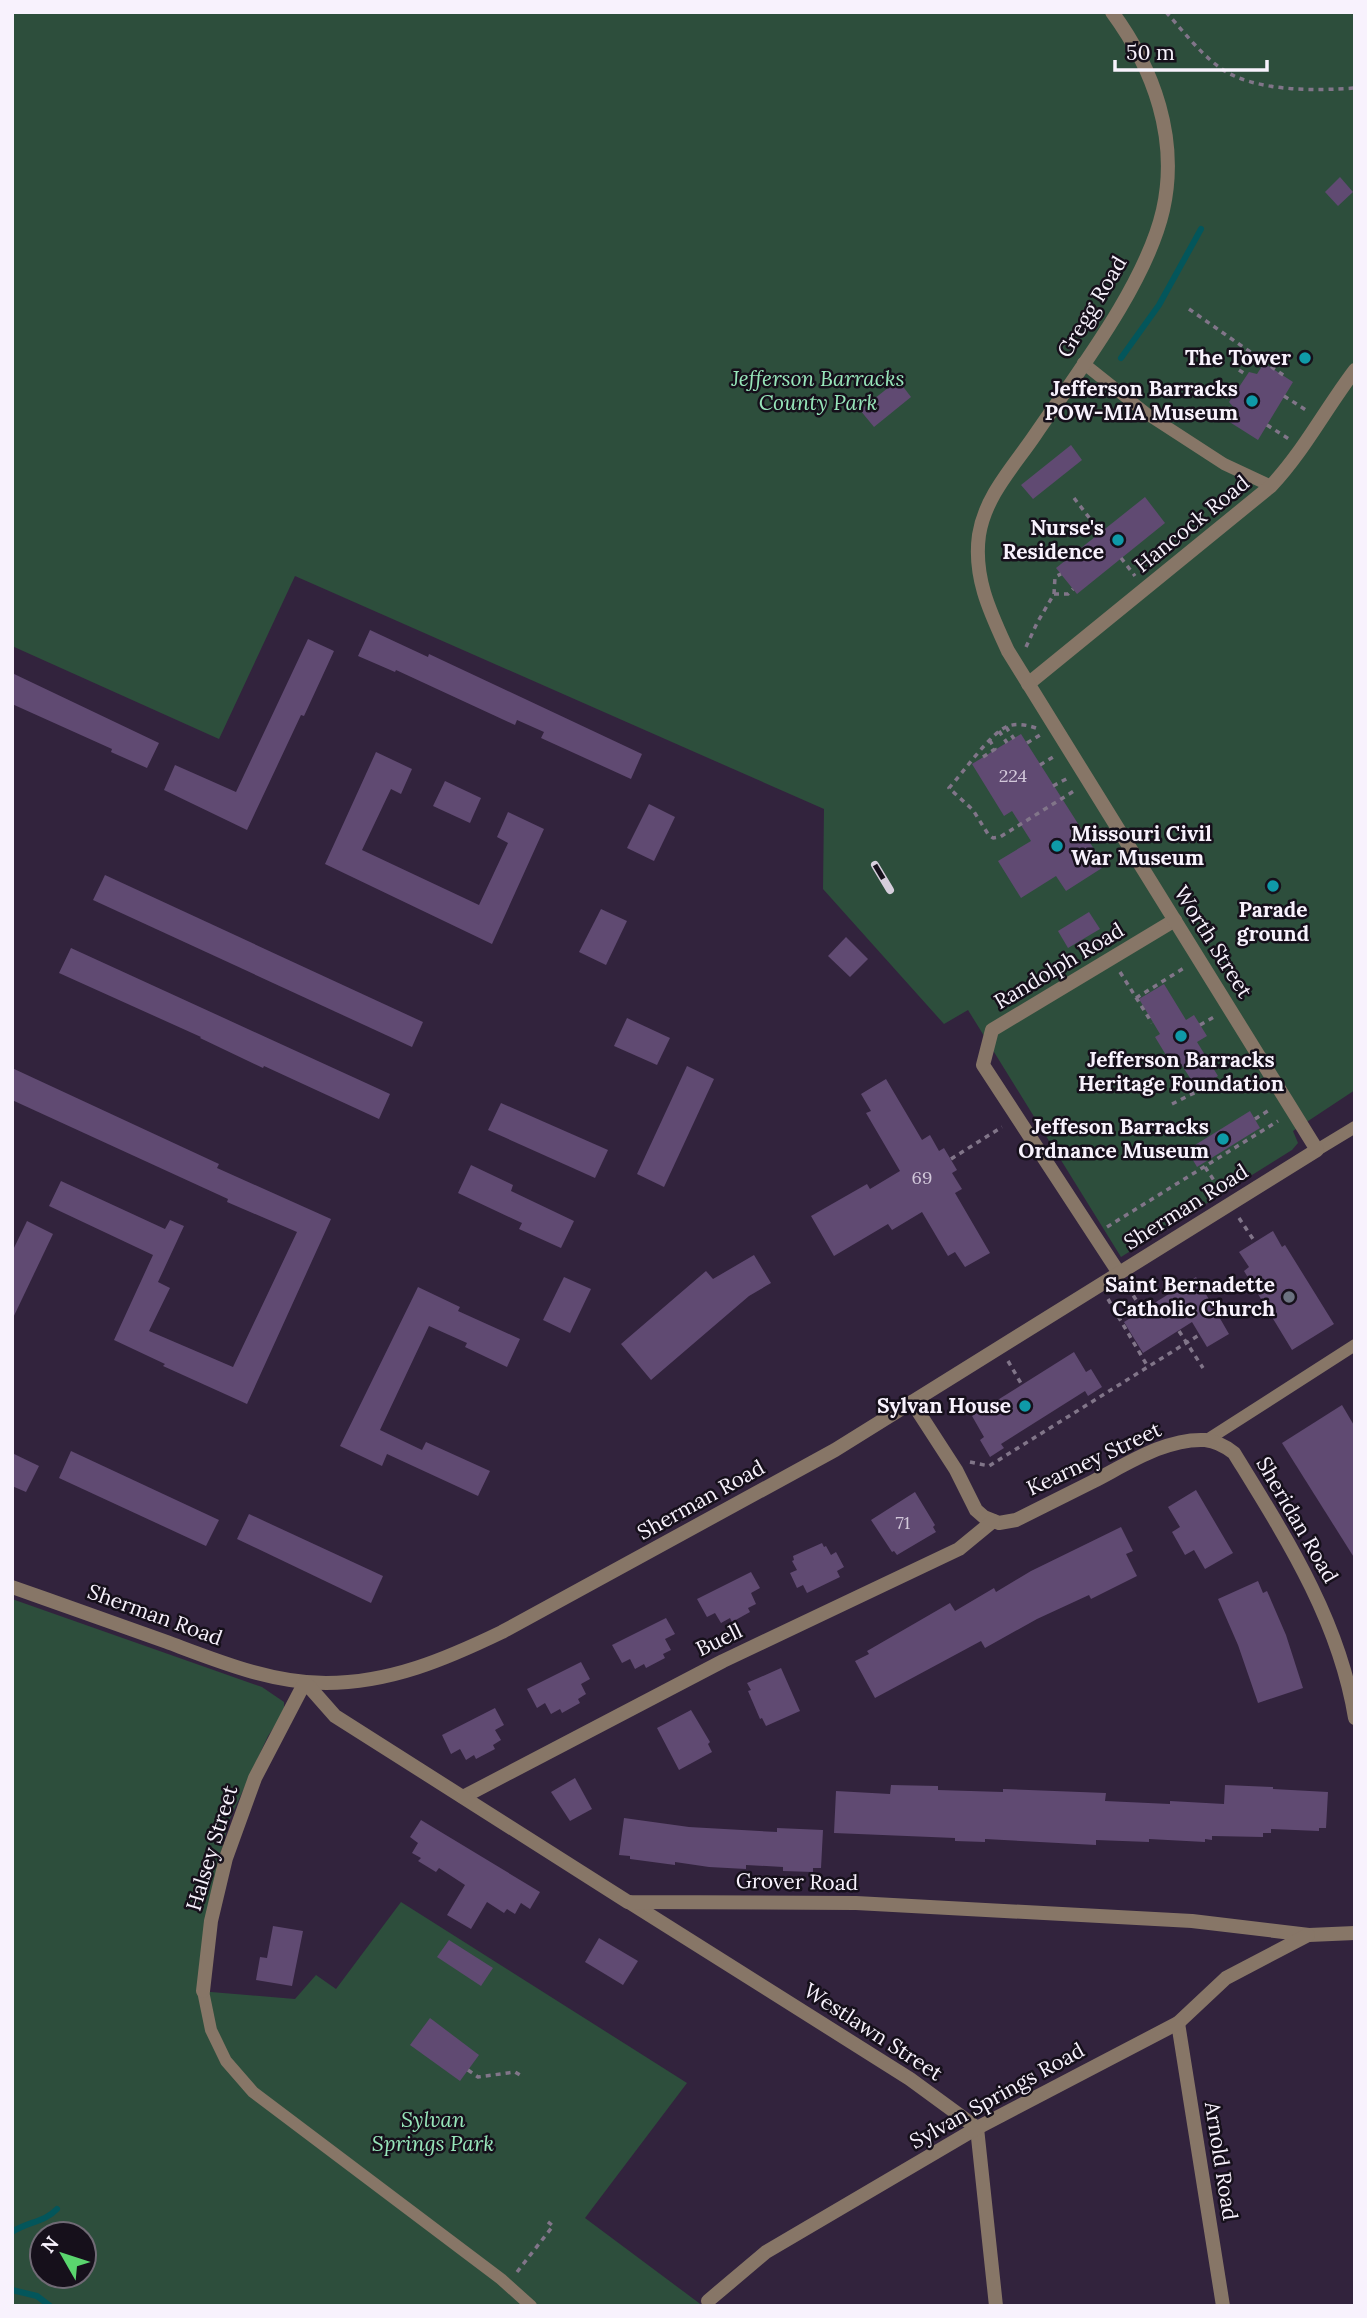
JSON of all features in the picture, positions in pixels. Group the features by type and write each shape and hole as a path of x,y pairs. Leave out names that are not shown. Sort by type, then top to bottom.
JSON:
{"street":[{"name":"Gregg Road","path":"1028,684 1008,651 986,605 977,557 979,533 986,510 1000,483 1083,363 1142,268 1162,212 1168,169 1167,138 1160,103 1134,45 1112,12"},
{"name":"Hancock Road","path":"1028,684 1271,486 1290,466 1355,370"},
{"name":"Worth Street","path":"1028,684 1317,1150"},
{"name":"Randolph Road","path":"1119,1273 983,1065 992,1030 1175,920"},
{"name":"Sherman Road","path":"12,1587 213,1659 287,1681 328,1683 415,1670 452,1656 527,1618 814,1462 1317,1150"},
{"path":"912,1402 956,1470 976,1510 993,1521"},
{"name":"Kearney Street","path":"993,1521 999,1523 1016,1520 1171,1444 1208,1440"},
{"name":"Sheridan Road","path":"1208,1440 1222,1444 1234,1453 1311,1582 1329,1625 1355,1718"},
{"name":"Buell","path":"463,1797 723,1661 959,1549 993,1521"},
{"path":"306,1682 335,1716 628,1902"},
{"name":"Halsey Street","path":"203,1992 211,1921 226,1858 255,1778 306,1682"},
{"name":"Grover Road","path":"628,1902 856,1903 1192,1921 1309,1935 1355,1933"},
{"name":"Westlawn Street","path":"628,1902 911,2079 977,2128"},
{"name":"Sylvan Springs Road","path":"708,2301 766,2252 977,2128 1178,2022 1226,1978 1309,1935"},
{"name":"Arnold Road","path":"1178,2022 1223,2306"},
{"path":"977,2128 996,2306"}],"lane":[{"path":"1083,363 1147,414 1224,464 1271,486"},
{"name":"Sherman Road","path":"1317,1150 1355,1127"},
{"name":"Kearney Street","path":"1208,1440 1355,1345"},
{"name":"Halsey Street","path":"203,1992 216,2041 226,2061 253,2092 508,2285 531,2306"}],"path":[{"path":"1167,12 1220,67 1245,80 1270,86 1327,90 1355,88"},
{"path":"1189,309 1286,377"},
{"path":"1239,370 1247,375"},
{"path":"1224,396 1231,400"},
{"path":"1284,396 1320,419"},
{"path":"1074,498 1101,533"},
{"path":"1121,558 1130,569"},
{"path":"1018,669 1037,623 1054,594 1055,577 1061,574"},
{"path":"1054,594 1068,594 1073,589"},
{"path":"1037,729 1019,724 1006,727 989,741 949,788 973,810 993,838 1000,837 1076,790"},
{"path":"1006,727 1014,739"},
{"path":"999,732 1007,743"},
{"path":"1027,743 1041,734"},
{"path":"984,757 995,749 989,741"},
{"path":"1040,765 1055,756"},
{"path":"1053,786 1068,778"},
{"path":"1085,834 1097,826"},
{"path":"1112,958 1152,1023"},
{"path":"1136,998 1184,968"},
{"path":"1200,1025 1214,1017"},
{"path":"1172,1104 1218,1081"},
{"path":"1255,1119 1271,1110"},
{"path":"951,1159 1017,1118"},
{"path":"1094,1235 1278,1121"},
{"path":"1100,1285 1148,1367"},
{"path":"1129,1289 1138,1303"},
{"path":"1179,1331 1203,1368"},
{"path":"956,1470 971,1461 989,1466 1199,1335"},
{"path":"1009,1363 1022,1385"},
{"path":"468,2070 478,2077 515,2072 520,2075"},
{"path":"508,2285 553,2226 547,2221"}],"green space":[{"name":"Jefferson Barracks County Park","path":"12,12 1355,12 1355,1090 1293,1131 1298,1143 1292,1150 1121,1257 968,1010 944,1024 823,889 824,809 295,576 219,739 12,646"},
{"name":"Sylvan Springs Park","path":"12,1599 262,1687 284,1702 284,1712 268,1736 230,1819 219,1859 199,1991 295,1999 316,1975 336,1989 401,1902 687,2083 585,2218 703,2306 12,2306"}],"building":[{"path":"1340,177 1353,192 1338,206 1325,192"},
{"name":"Jefferson Barracks POW-MIA Museum","path":"1264,363 1293,382 1258,440 1228,421 1235,409 1229,402 1249,372 1257,374"},
{"path":"898,380 911,397 874,427 860,410"},
{"path":"1071,445 1082,460 1033,499 1021,485"},
{"name":"Nurse's Residence","path":"1145,497 1165,523 1077,594 1056,568"},
{"path":"370,630 428,657 429,654 642,754 631,779 541,738 544,732 517,720 515,725 396,670 395,672 358,656"},
{"path":"308,639 334,651 247,830 164,790 175,765 236,792"},
{"path":"12,673 159,743 147,768 111,752 112,749 12,704"},
{"path":"1021,734 1096,852 1093,853 1102,868 1066,891 1056,876 1021,898 998,861 1031,841 1012,811 1004,816 972,764"},
{"path":"376,752 412,769 401,794 391,789 362,850 479,905 508,843 497,837 508,812 544,829 492,944 325,864"},
{"path":"445,781 481,798 470,823 433,806"},
{"path":"649,804 675,817 654,861 627,848"},
{"path":"105,875 423,1022 412,1047 93,900"},
{"path":"601,909 627,921 606,965 579,952"},
{"path":"1089,912 1100,929 1068,948 1058,931"},
{"path":"846,937 868,959 850,977 828,956"},
{"path":"71,948 390,1094 379,1119 59,973"},
{"name":"Jefferson Barracks Heritage Foundation","path":"1164,984 1186,1020 1194,1015 1207,1036 1197,1042 1218,1076 1197,1089 1176,1056 1169,1060 1155,1037 1160,1034 1139,999"},
{"path":"627,1018 670,1038 657,1065 614,1046"},
{"path":"687,1066 714,1079 664,1187 637,1174"},
{"path":"12,1068 219,1164 217,1168 331,1219 247,1404 163,1366 165,1364 114,1340 153,1255 49,1206 61,1181 165,1229 170,1220 184,1226 158,1282 170,1288 149,1331 233,1367 297,1232 227,1202 228,1199 12,1100"},
{"path":"886,1079 922,1140 930,1135 939,1151 944,1148 957,1170 952,1173 962,1189 955,1193 990,1253 965,1267 955,1252 948,1256 922,1212 892,1230 888,1224 834,1256 811,1216 867,1184 870,1189 900,1171 866,1113 871,1111 861,1094"},
{"path":"501,1103 608,1150 595,1178 488,1130"},
{"name":"Jeffeson Barracks Ordnance Museum","path":"1250,1111 1260,1128 1197,1167 1187,1150"},
{"path":"471,1165 513,1185 511,1191 574,1221 561,1248 519,1229 522,1223 458,1193"},
{"path":"27,1221 53,1234 12,1320 12,1252"},
{"name":"Saint Bernadette Catholic Church","path":"1273,1231 1282,1247 1285,1245 1334,1324 1292,1350 1244,1271 1249,1267 1239,1252"},
{"path":"754,1255 771,1283 749,1296 651,1380 621,1344 706,1271 713,1279"},
{"path":"564,1277 591,1289 570,1333 543,1320"},
{"path":"1196,1277 1229,1334 1207,1347 1192,1322 1143,1353 1124,1322"},
{"path":"418,1287 460,1307 458,1311 520,1339 507,1367 465,1347 467,1343 429,1326 380,1430 422,1450 426,1442 490,1471 478,1496 387,1454 382,1466 340,1446"},
{"name":"Sylvan House","path":"1074,1352 1086,1372 1091,1369 1102,1387 1088,1396 1085,1391 1001,1444 1004,1448 990,1457 980,1440 984,1437 972,1416"},
{"path":"1342,1405 1355,1427 1355,1559 1282,1443"},
{"path":"71,1451 219,1520 206,1546 59,1478"},
{"path":"12,1453 39,1466 26,1492 12,1486"},
{"path":"1196,1490 1233,1553 1205,1569 1194,1550 1185,1555 1172,1532 1180,1527 1168,1507"},
{"path":"915,1492 935,1525 933,1527 936,1532 897,1555 892,1552 871,1520"},
{"path":"249,1514 383,1576 371,1603 237,1539"},
{"path":"1121,1527 1133,1551 1126,1554 1137,1576 1091,1599 1089,1595 1037,1619 985,1648 981,1641 875,1698 855,1661 869,1654 867,1651 950,1603 955,1611 994,1588 996,1592 1031,1571"},
{"path":"822,1543 831,1555 836,1552 844,1567 837,1571 840,1577 807,1593 803,1585 797,1588 790,1573 797,1570 792,1561 793,1556"},
{"path":"751,1572 760,1588 751,1593 756,1604 748,1608 750,1612 732,1622 730,1618 721,1623 715,1613 707,1617 697,1599"},
{"path":"1258,1581 1263,1593 1267,1591 1286,1635 1303,1688 1258,1703 1238,1645 1218,1599"},
{"path":"666,1618 675,1634 665,1639 671,1650 663,1654 665,1658 646,1668 644,1664 635,1669 630,1659 622,1663 612,1645"},
{"path":"581,1662 590,1679 581,1684 586,1694 578,1699 580,1703 562,1713 560,1709 551,1714 545,1703 537,1708 527,1689"},
{"path":"781,1668 800,1711 766,1726 762,1718 760,1719 747,1683"},
{"path":"495,1708 504,1725 495,1730 501,1740 493,1745 495,1749 476,1759 474,1755 466,1760 460,1749 451,1754 442,1735"},
{"path":"691,1710 710,1742 708,1744 712,1752 679,1770 657,1728"},
{"path":"575,1778 592,1809 570,1821 551,1792"},
{"path":"891,1785 938,1786 938,1790 1003,1792 1003,1789 1106,1793 1105,1801 1170,1804 1170,1801 1224,1804 1225,1785 1328,1792 1326,1828 1319,1828 1319,1831 1271,1829 1271,1833 1263,1833 1263,1837 1212,1836 1212,1840 1205,1839 1205,1842 1096,1840 1096,1845 985,1839 985,1842 955,1841 955,1838 834,1833 836,1791 890,1794"},
{"path":"624,1818 689,1827 777,1832 777,1828 823,1830 821,1868 813,1868 813,1872 783,1871 783,1867 746,1865 746,1869 675,1862 675,1865 630,1859 630,1856 619,1855"},
{"path":"421,1820 540,1892 530,1909 521,1903 515,1914 507,1909 504,1913 487,1902 471,1929 447,1915 465,1885 439,1868 436,1872 418,1861 421,1858 412,1853 418,1843 410,1837"},
{"path":"273,1926 303,1931 292,1986 256,1980 260,1957 267,1958"},
{"path":"599,1938 638,1961 623,1985 585,1962"},
{"path":"449,1940 493,1968 481,1986 437,1957"},
{"path":"430,2018 479,2055 460,2081 410,2045"}],"waterway":[{"path":"1121,358 1159,305 1201,229"},
{"path":"12,2232 47,2217 57,2209"},
{"path":"12,2290 37,2296 50,2306"}],"railway":[{"path":"875,865 890,890"}],"place":[{"name":"The Tower","path":"1305,358"},
{"name":"Jefferson Barracks POW-MIA Museum","path":"1252,401"},
{"name":"Nurse's Residence","path":"1118,540"},
{"name":"Missouri Civil War Museum","path":"1057,846"},
{"name":"Parade ground","path":"1273,886"},
{"name":"Jefferson Barracks Heritage Foundation","path":"1181,1036"},
{"name":"Jeffeson Barracks Ordnance Museum","path":"1223,1139"},
{"name":"Saint Bernadette Catholic Church","path":"1289,1297"},
{"name":"Sylvan House","path":"1025,1406"}]}
